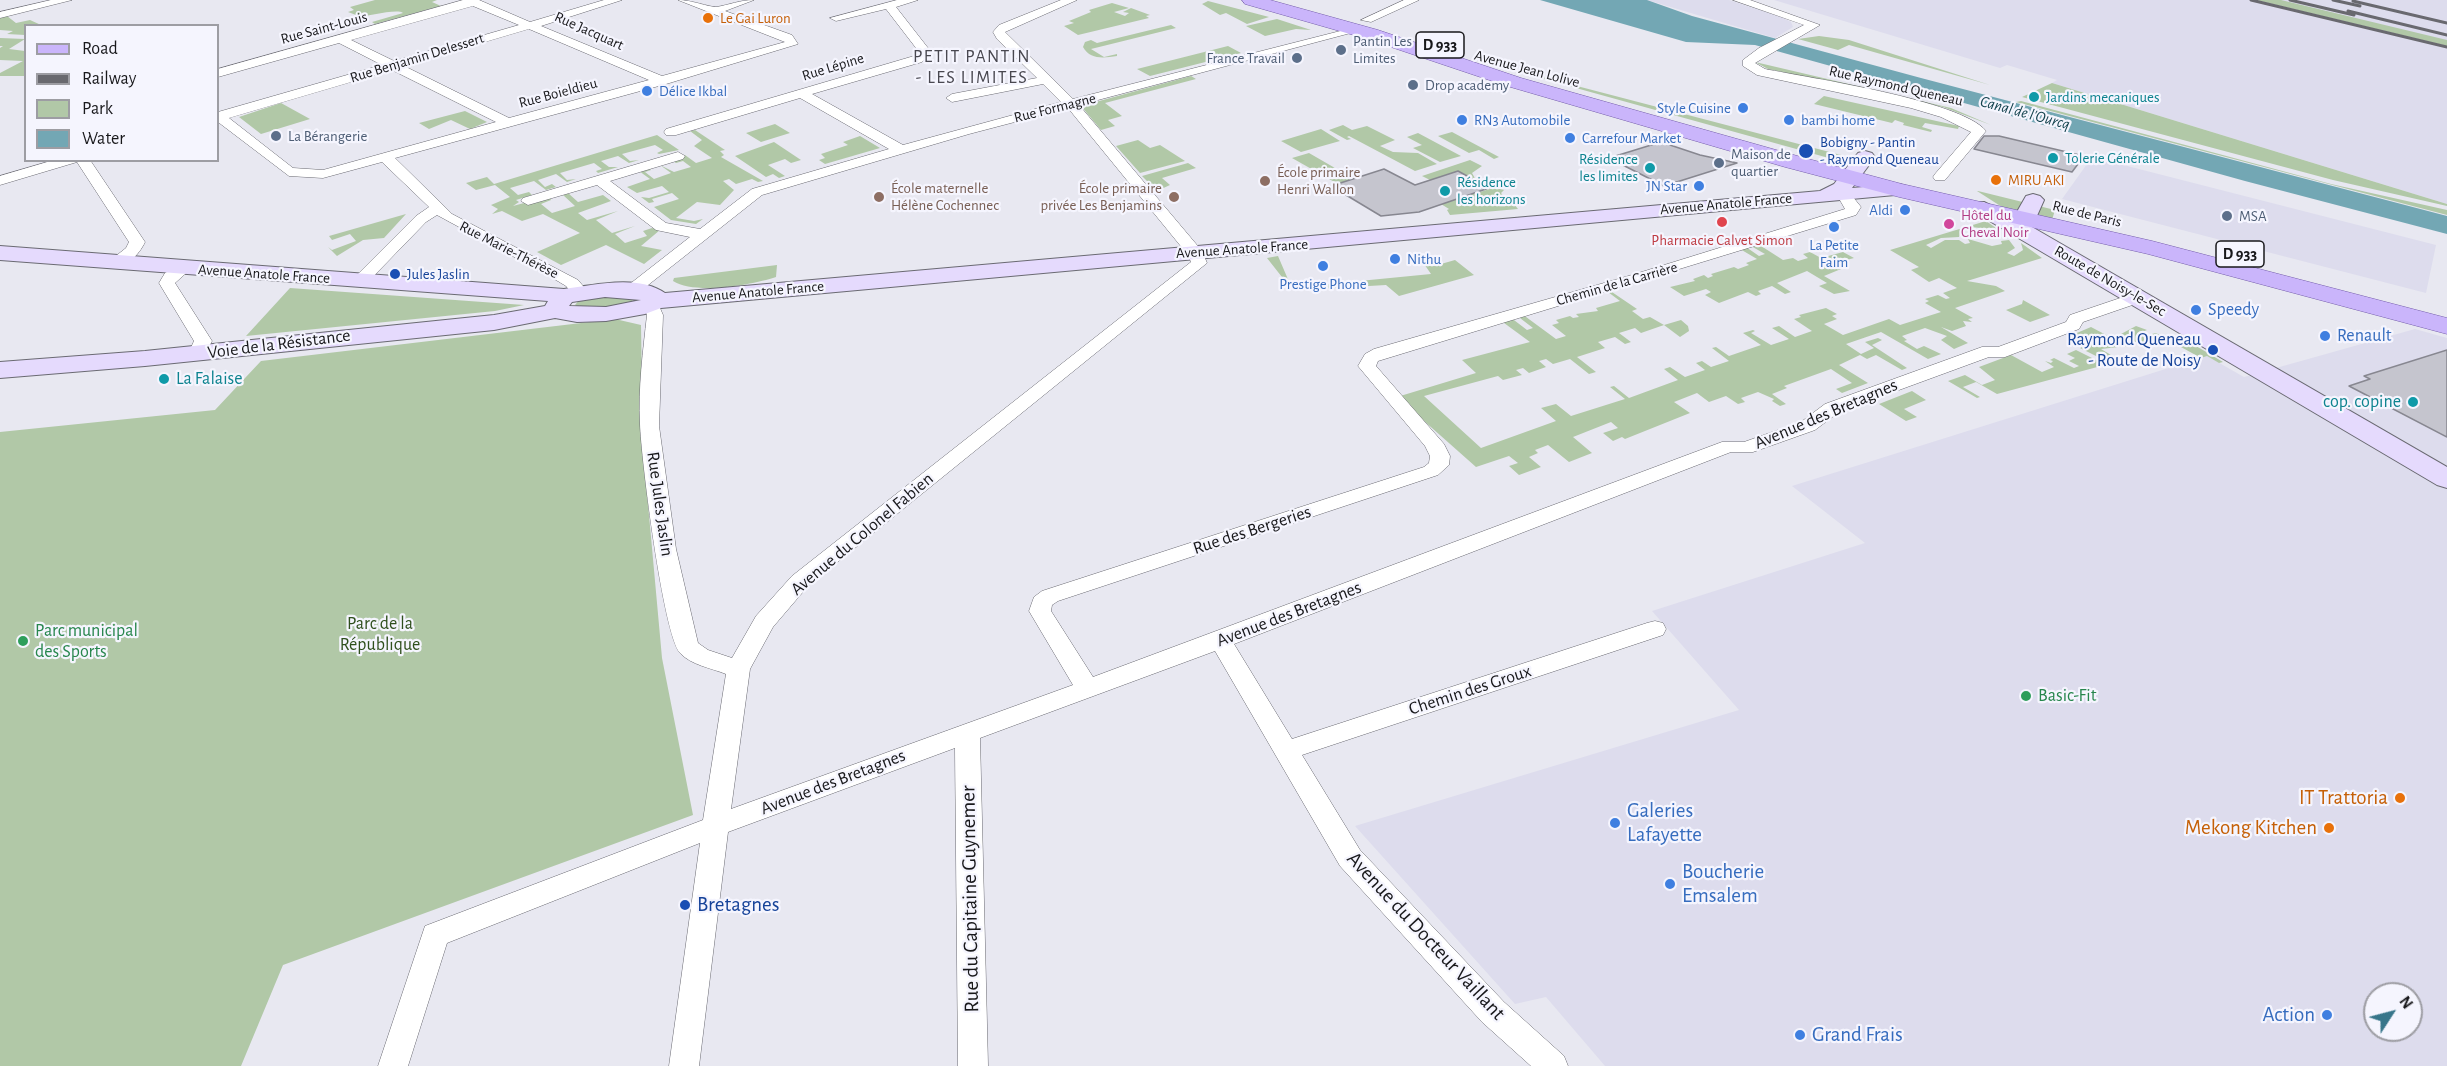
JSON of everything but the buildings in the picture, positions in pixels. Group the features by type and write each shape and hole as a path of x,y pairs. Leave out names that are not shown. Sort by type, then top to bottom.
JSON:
{"main road":[{"name":"D 933","path":"1251,0 1361,25 1535,88 1840,189 1899,190 2026,215 2447,326"},
{"name":"Avenue Jean Lolive","path":"1258,0 1402,35 1707,116"},
{"path":"1842,151 1876,160"},
{"name":"Rue de Paris","path":"1929,174 2026,215 2447,308"}],"street":[{"path":"0,15 64,0"},
{"name":"Rue Benjamin Delessert","path":"219,117 616,0"},
{"path":"684,0 714,11 748,0"},
{"path":"836,18 912,0"},
{"path":"1071,0 1008,24 999,32 1006,43 1071,104 1196,254"},
{"name":"Rue Formagne","path":"702,234 757,192 900,149 1361,25 1413,0"},
{"name":"Rue Raymond Queneau","path":"1739,0 1814,25 1750,60 1748,63 1761,72 1938,110 1973,123 1979,131 1929,174"},
{"name":"Rue Jacquart","path":"471,1 662,81"},
{"name":"Rue Saint-Louis","path":"219,73 471,1"},
{"name":"Rue Lépine","path":"671,132 922,56 922,48 890,5"},
{"name":"Rue Boieldieu","path":"219,118 289,172 323,174 792,44 788,38 714,11"},
{"path":"340,39 508,123"},
{"path":"952,98 1046,80"},
{"path":"802,94 900,149"},
{"path":"528,201 678,156"},
{"name":"Rue Marie-Thérèse","path":"385,157 438,208 468,230 572,283 567,300"},
{"path":"1840,189 1876,160"},
{"path":"0,181 64,162"},
{"path":"84,162 137,242 133,251 115,263"},
{"path":"599,180 661,227 702,234"},
{"name":"Avenue Anatole France","path":"0,253 507,290 567,300 562,314 576,316 653,303 1145,256 1196,254 1840,189"},
{"name":"Chemin de la Carrière","path":"1367,366 1371,358 1380,352 1638,278 1851,212 1854,207 1840,189"},
{"path":"360,281 421,219 438,208"},
{"name":"Route de Noisy-le-Sec","path":"2026,215 2138,297 2447,479"},
{"path":"632,290 702,234"},
{"name":"Avenue du Colonel Fabien","path":"684,1066 706,910 714,826 738,669 764,622 800,581 1199,263 1196,254"},
{"path":"185,267 171,276 167,283 204,341 197,354"},
{"path":"567,300 632,290 648,292 655,296 653,303"},
{"name":"Avenue des Bretagnes","path":"393,1066 435,935 714,826 1220,640 1730,446 1746,448 1808,426 1832,408 1988,351 1999,353 2073,326 2076,319 2138,297"},
{"name":"Voie de la Résistance","path":"0,370 197,354 444,325 515,321 567,300"},
{"name":"Rue Jules Jaslin","path":"653,303 655,315 649,388 649,426 665,549 682,627 688,647 700,656 738,669"},
{"name":"Rue des Bergeries","path":"1088,689 1040,611 1042,602 1050,596 1431,471 1439,465 1440,456 1434,444 1367,366"},
{"name":"Chemin des Groux","path":"1286,751 1655,629"},
{"name":"Avenue du Docteur Vaillant","path":"1220,640 1350,858 1493,1012 1553,1066"},
{"name":"Rue du Capitaine Guynemer","path":"967,732 973,1066"}],"shaded area":[{"path":"1647,0 1729,0 1781,17 1791,22 1793,27 1775,38"},
{"path":"1774,0 2447,0 2447,204 2052,83 2057,80 2007,65 2000,68"},
{"path":"2092,157 2436,245 2426,293 2062,199"},
{"path":"2415,329 2447,338 2447,1066 1605,1066 1546,997 1515,1004 1355,826 1739,710 1652,611 1865,543 1792,486 2207,356 2244,377"}],"green space":[{"path":"375,0 437,0 432,2 441,6 375,24 372,22 403,13 355,17 356,15 348,12 354,10 350,7"},
{"path":"2256,0 2281,0 2447,40 2447,46"},
{"path":"1208,1 1269,17 1247,24 1226,13 1220,15 1202,4"},
{"path":"1112,3 1129,8 1114,12 1125,16 1129,13 1123,12 1131,8 1150,15 1146,16 1149,18 1078,35 1064,26 1074,23 1069,21 1091,12 1089,10"},
{"path":"7,16 16,23 30,20 39,24 24,24 24,35 7,34 13,31 0,30 0,18"},
{"path":"1277,19 1311,30 1296,29 1265,36 1246,26"},
{"path":"1171,25 1176,28 1091,49 1104,57 1093,56 1086,51 1083,47 1085,42 1091,40 1097,43"},
{"path":"1819,36 1849,40 1990,85 1849,45 1838,50 1798,39"},
{"path":"0,38 24,39 9,49 24,51 24,76 0,76 0,73 23,61 0,60 0,48 3,46 0,46"},
{"path":"1228,46 1241,53 1150,76 1137,69"},
{"path":"1755,62 1951,108 1991,125 1943,107 1768,69"},
{"path":"1529,75 1841,155 1836,160"},
{"path":"1191,76 1196,79 1105,103 1122,116 1108,120 1115,126 1101,130 1081,106"},
{"path":"2052,83 2447,204 2447,206 2333,180 2022,97"},
{"path":"1824,96 1959,126 1958,129 1925,123 1922,127 1932,130 1931,132 1903,125 1904,123 1895,120 1892,123 1814,104"},
{"path":"2021,101 2331,184 2447,210 2447,215 2016,102"},
{"path":"281,103 310,119 261,134 239,117"},
{"path":"465,111 487,122 470,129 451,120 429,129 419,123"},
{"path":"775,124 790,133 761,142 746,133"},
{"path":"1343,125 1352,130 1367,126 1395,140 1380,146 1393,152 1418,153 1437,164 1415,171 1349,136 1347,137 1351,139 1347,140 1329,130"},
{"path":"1321,129 1340,141 1301,152 1281,141"},
{"path":"695,130 725,150 720,151 724,155 721,157 763,181 758,182 752,179 736,184 729,179 723,181 734,190 720,205 697,202 676,218 694,221 703,219 696,224 671,220 654,207 679,199 672,193 652,199 654,202 649,203 641,197 649,198 669,192 662,186 637,193 627,187 650,179 639,171 648,167 651,170 645,172 654,179 671,173 660,165 674,172 691,167 683,161 676,163 671,160 685,155 696,163 712,158 694,146 702,140 690,131"},
{"path":"1452,132 1499,157 1494,159 1479,150 1469,153 1438,136"},
{"path":"1418,133 1461,156 1440,162 1413,148 1422,145 1407,137"},
{"path":"657,135 679,150 659,154 657,153 663,150 655,145 622,154 630,161 639,160 629,163 618,156 601,161 609,167 618,167 598,173 596,171 602,169 594,163 560,173 567,180 576,179 567,182 556,174 538,180 545,187 552,184 556,187 546,190 534,181 510,188 518,195 529,192 532,195 516,200 519,202 513,206 550,196 551,200 541,204 552,213 575,206 563,195 568,193 578,202 603,195 611,201 578,213 587,220 618,211 596,220 612,233 635,226 615,234 625,243 647,236 643,231 652,228 660,230 641,246 662,250 644,264 606,245 561,265 537,252 580,233 543,214 522,221 502,211 492,214 498,209 491,205 510,197 495,185 476,190 466,183 487,177 494,184"},
{"path":"860,136 880,148 825,164 819,160 825,158 821,154 848,145 843,142"},
{"path":"1138,140 1150,148 1160,145 1185,161 1140,173 1116,146"},
{"path":"774,142 801,160 791,163 785,159 768,165 785,176 779,178 773,174 766,177 735,156"},
{"path":"1309,153 1354,179 1338,184 1292,158"},
{"path":"1470,160 1482,166 1472,173 1476,180 1458,171 1430,180 1422,176"},
{"path":"1188,163 1196,168 1162,178 1170,185 1157,191 1142,176"},
{"path":"1496,187 1504,190 1501,193 1505,198 1509,198 1518,209 1450,215 1447,210 1449,209 1441,204"},
{"path":"1977,191 2055,210 2052,220 2002,207"},
{"path":"406,214 384,238 363,240 337,256 328,247 332,250 356,241 350,234 332,240 329,236"},
{"path":"1986,221 1999,230 1971,227 1960,232 1959,237 1941,238 1926,245 1931,248 1945,240 1959,240 1965,244 1970,243 1968,239 1992,246 2009,240 2015,248 2007,253 2014,256 2023,250 2021,243 2042,258 1967,281 1996,286 2005,291 1955,308 1973,318 1968,319 1972,322 1963,321 1966,326 1952,331 1941,327 1968,343 1954,349 1941,340 1947,336 1925,328 1902,336 1907,340 1904,341 1917,349 1924,346 1941,354 1928,359 1881,332 1846,344 1861,354 1874,348 1865,342 1878,338 1882,340 1872,345 1907,368 1902,370 1876,355 1867,359 1860,355 1839,365 1868,383 1842,393 1836,389 1852,383 1831,369 1784,386 1787,388 1772,394 1786,404 1780,406 1772,401 1774,399 1758,392 1741,398 1745,402 1738,404 1726,396 1709,402 1697,393 1674,402 1690,413 1625,439 1622,437 1613,441 1603,433 1618,428 1611,422 1573,437 1592,453 1569,462 1548,445 1535,450 1538,453 1529,457 1541,467 1519,475 1509,466 1518,463 1509,456 1476,467 1397,397 1476,373 1462,360 1530,342 1500,320 1510,317 1527,330 1533,328 1516,315 1522,314 1556,339 1566,336 1552,325 1559,323 1556,320 1570,316 1579,317 1576,314 1598,311 1596,308 1620,301 1604,289 1606,288 1637,309 1632,311 1643,319 1650,317 1664,325 1641,333 1635,328 1619,333 1631,342 1625,344 1615,337 1598,342 1605,348 1577,357 1596,372 1589,374 1570,359 1553,364 1546,359 1539,361 1546,367 1529,373 1523,368 1516,370 1522,375 1503,380 1498,376 1424,396 1481,448 1556,421 1541,408 1556,404 1571,416 1625,399 1610,387 1614,386 1629,398 1678,380 1664,369 1670,367 1685,377 1705,370 1696,363 1702,361 1711,367 1729,361 1712,348 1716,347 1729,356 1761,345 1743,333 1753,330 1755,331 1751,333 1771,345 1789,339 1772,328 1779,326 1795,337 1812,331 1794,319 1801,317 1799,315 1826,308 1837,314 1832,316 1837,319 1824,324 1843,335 1889,319 1900,325 1941,312 1925,303 1929,301 1925,299 1938,295 1946,299 1950,298 1943,293 1957,288 1939,278 1929,282 1911,270 1919,267 1890,250"},
{"path":"1758,244 1783,260 1793,258 1798,261 1808,258 1803,254 1810,252 1821,258 1843,252 1854,258 1835,263 1841,269 1824,276 1850,291 1834,294 1819,286 1827,283 1807,271 1777,283 1791,292 1785,294 1772,286 1758,291 1761,294 1756,296 1748,292 1719,303 1705,295 1711,292 1706,289 1684,296 1670,287 1695,281 1693,279 1704,275 1708,278 1713,276 1711,274 1749,265 1746,263 1757,259 1740,249 1746,247 1759,256 1765,254 1751,246"},
{"path":"1422,254 1434,266 1455,260 1474,275 1399,296 1386,285 1300,290 1289,286 1267,258 1278,256 1290,284 1298,287 1431,274 1418,255"},
{"path":"777,265 776,277 753,283 709,288 683,285 673,281 674,278"},
{"path":"290,288 524,305 495,311 246,336"},
{"path":"591,295 632,298 633,300 621,306 605,309 588,309 575,305 580,299"},
{"path":"2023,300 2050,315 2030,322 2006,310 2022,304"},
{"name":"Parc de la République","path":"615,319 641,325 643,449 662,658 693,815 283,965 241,1066 0,1066 0,432 215,410 261,361"},
{"path":"1681,320 1688,326 1689,331 1680,337 1664,325"},
{"path":"2136,326 2147,330 2142,332 2148,335 2156,333 2170,341 2145,347 2121,334"},
{"path":"2091,327 2127,346 2101,349 2116,358 2101,366 1997,394 1976,382 1963,387 1980,397 1977,398 1948,381 1965,375 1982,385 1995,380 1979,367 2011,355 2042,372 2054,367 2045,361 2051,363 2053,361 2050,360 2054,358 2074,368 2079,366 2069,361 2075,358 2067,354 2076,350 2098,361 2102,359 2080,348 2090,344 2072,335"},
{"path":"2181,337 2223,362 2219,363 2207,356 2201,358 2170,341"},
{"path":"1912,391 1926,400 1904,409 1917,417 1906,421 1879,404"}],"water":[{"name":"Canal de l'Ourcq","path":"1540,0 1647,0 1692,16 1921,78 2447,216 2447,234 2245,181 1755,45 1686,42"}],"railway":[{"path":"2251,0 2447,47"},
{"path":"2290,0 2354,15"},
{"path":"2333,0 2360,6"},
{"path":"2353,1 2447,23"},
{"path":"2348,11 2447,35"}],"place":[{"name":"Le Gai Luron","path":"708,18"},
{"name":"Pantin Les Limites","path":"1341,50"},
{"name":"France Travail","path":"1297,58"},
{"name":"Drop academy","path":"1413,85"},
{"name":"Délice Ikbal","path":"647,91"},
{"name":"Jardins mecaniques","path":"2034,97"},
{"name":"Style Cuisine","path":"1743,108"},
{"name":"RN3 Automobile","path":"1462,120"},
{"name":"bambi home","path":"1789,120"},
{"name":"La Bérangerie","path":"276,136"},
{"name":"Carrefour Market","path":"1570,138"},
{"name":"Bobigny - Pantin - Raymond Queneau","path":"1806,151"},
{"name":"Tolerie Générale","path":"2053,158"},
{"name":"Maison de quartier","path":"1719,163"},
{"name":"Résidence les limites","path":"1650,168"},
{"name":"MIRU AKI","path":"1996,180"},
{"name":"École primaire Henri Wallon","path":"1265,181"},
{"name":"JN Star","path":"1699,186"},
{"name":"Résidence les horizons","path":"1445,191"},
{"name":"École maternelle Hélène Cochennec","path":"879,197"},
{"name":"École primaire privée Les Benjamins","path":"1174,197"},
{"name":"Aldi","path":"1905,210"},
{"name":"MSA","path":"2227,216"},
{"name":"Pharmacie Calvet Simon","path":"1722,222"},
{"name":"Hôtel du Cheval Noir","path":"1949,224"},
{"name":"La Petite Faim","path":"1834,227"},
{"name":"Nithu","path":"1395,259"},
{"name":"Prestige Phone","path":"1323,266"},
{"name":"Jules Jaslin","path":"395,274"},
{"name":"Speedy","path":"2196,310"},
{"name":"Renault","path":"2325,336"},
{"name":"Raymond Queneau - Route de Noisy","path":"2213,350"},
{"name":"La Falaise","path":"164,379"},
{"name":"cop. copine","path":"2413,402"},
{"name":"Parc municipal des Sports","path":"23,641"},
{"name":"Basic-Fit","path":"2026,696"},
{"name":"IT Trattoria","path":"2400,798"},
{"name":"Galeries Lafayette","path":"1615,823"},
{"name":"Mekong Kitchen","path":"2329,828"},
{"name":"Boucherie Emsalem","path":"1670,884"},
{"name":"Bretagnes","path":"685,905"},
{"name":"Action","path":"2327,1015"},
{"name":"Grand Frais","path":"1800,1035"}],"district":[{"name":"PETIT PANTIN - LES LIMITES","path":"972,67"}]}
